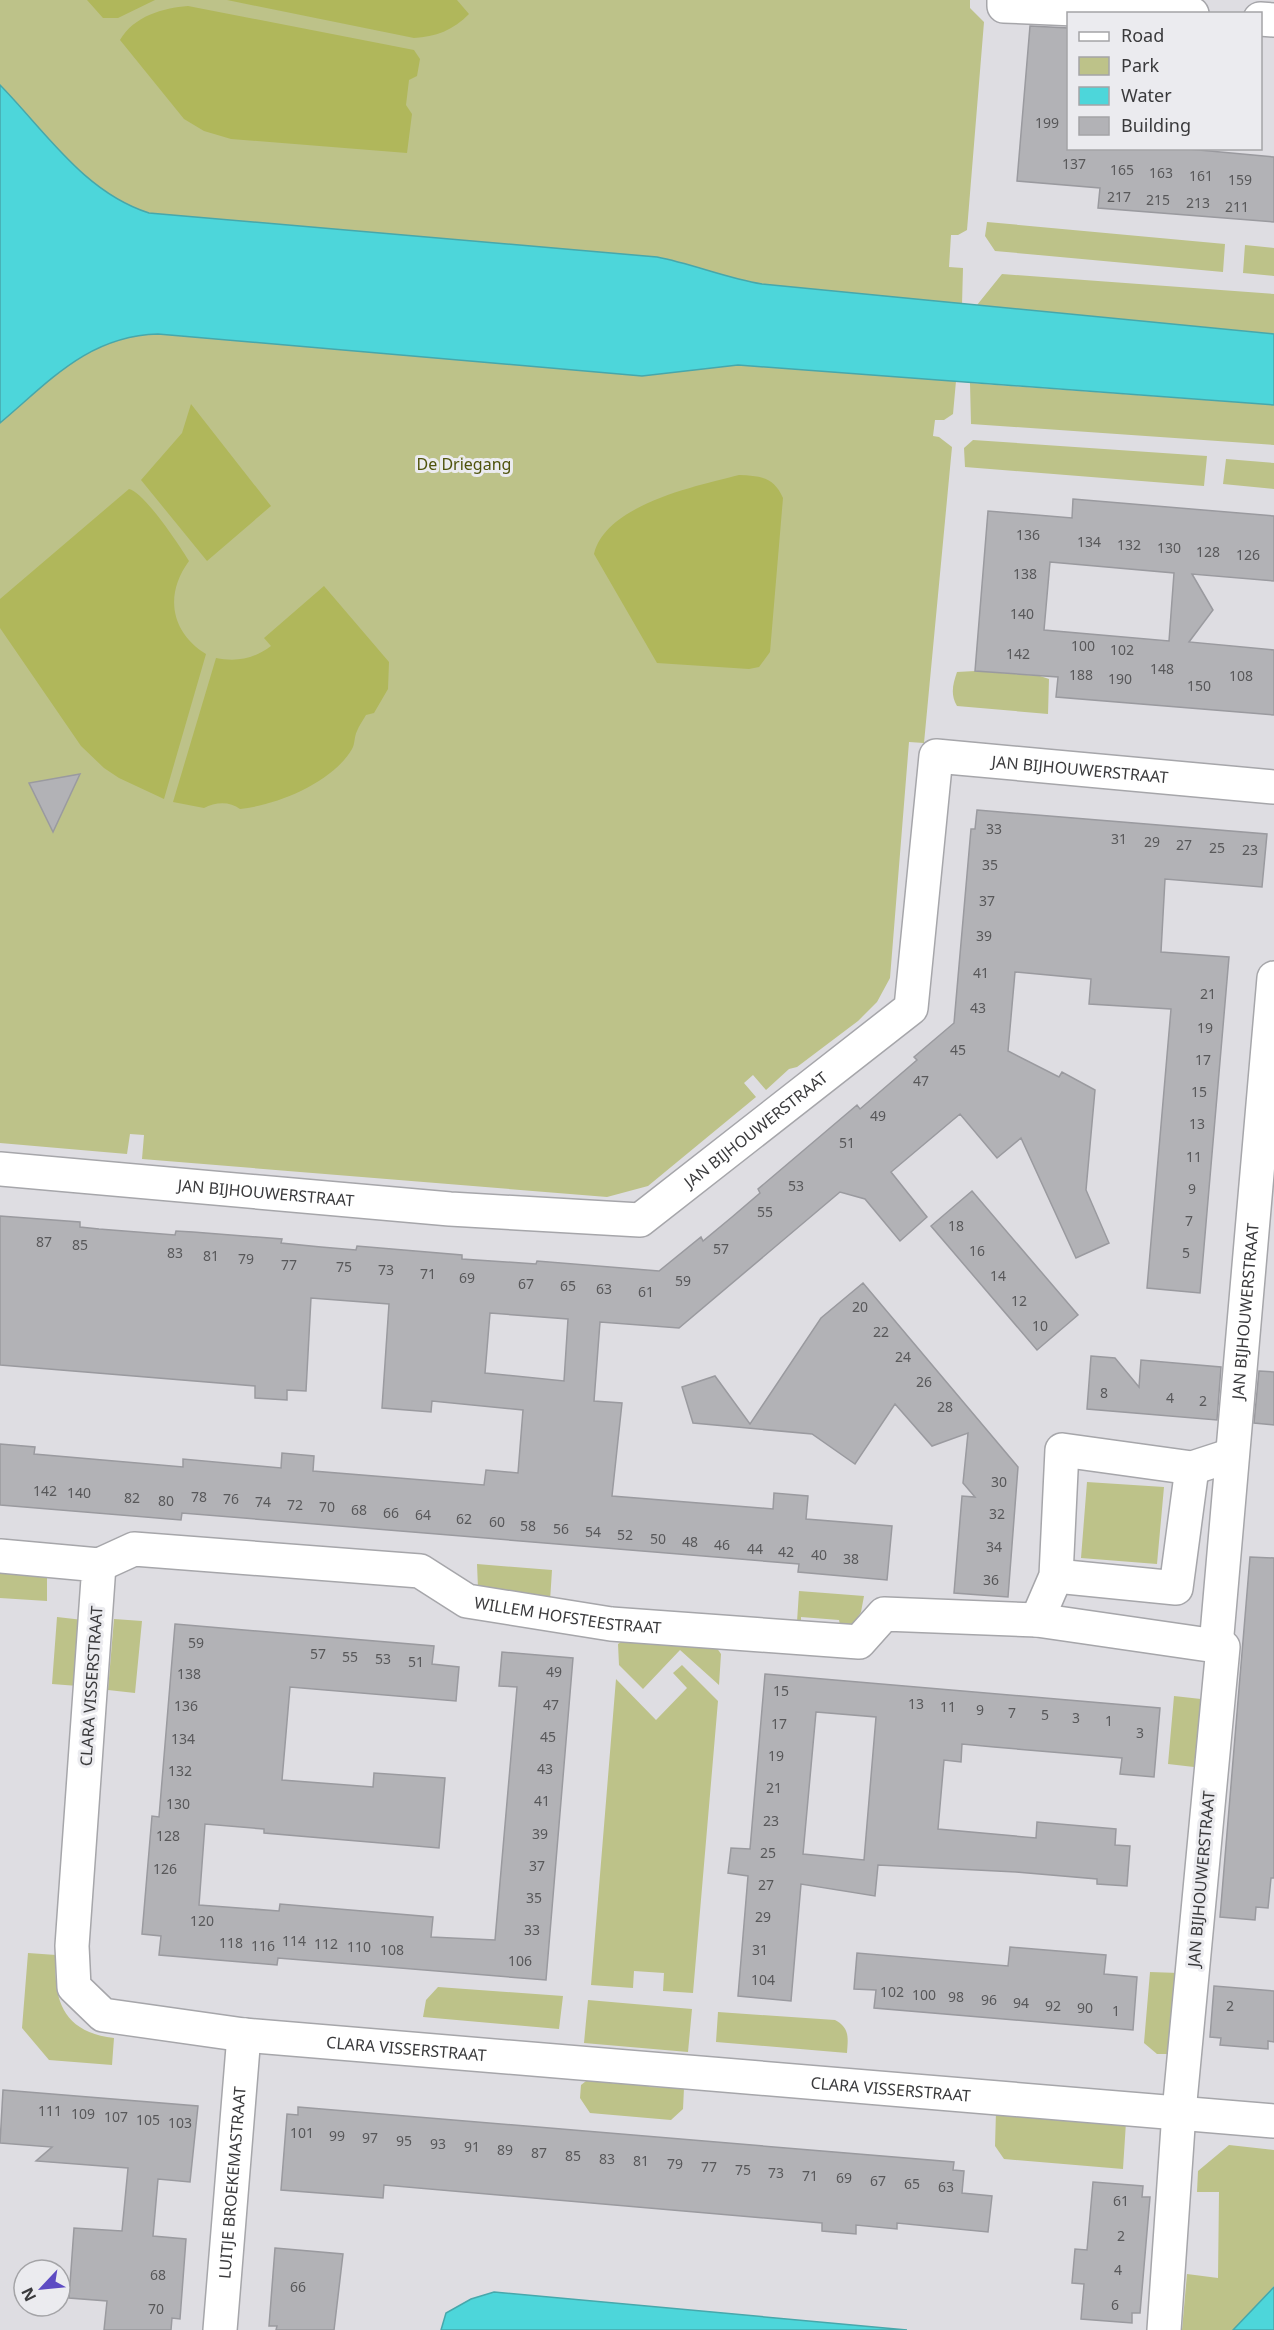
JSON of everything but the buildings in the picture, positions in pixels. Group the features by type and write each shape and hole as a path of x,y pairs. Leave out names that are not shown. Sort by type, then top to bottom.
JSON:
{"street":[{"path":"1004,3 1158,12"},
{"name":"JAN BIJHOUWERSTRAAT","path":"0,1169 450,1209 640,1220 911,1008 936,756 1274,787"},
{"name":"JAN BIJHOUWERSTRAAT","path":"1179,2112 1220,1646 1232,1455 1274,978"},
{"path":"1037,1620 1056,1576 1062,1450 1192,1468 1232,1455"},
{"path":"1056,1576 1176,1588 1192,1468"},
{"name":"WILLEM HOFSTEESTRAAT","path":"99,1565 134,1549 420,1571 467,1602 611,1624 859,1642 884,1614 1037,1620 1220,1646"},
{"path":"0,1556 99,1565"},
{"name":"CLARA VISSERSTRAAT","path":"99,1565 72,1946 74,1987 103,2015 243,2035 1274,2121"},
{"name":"LUITJE BROEKEMASTRAAT","path":"220,2330 243,2035"},
{"path":"1164,2330 1179,2112"}],"green space":[{"name":"De Driegang","path":"0,0 970,0 970,8 984,22 967,230 958,235 951,235 949,267 963,268 962,305 946,303 939,380 956,381 953,414 944,420 935,420 933,436 939,437 952,447 924,743 909,742 890,978 877,1002 858,1021 797,1067 789,1069 766,1090 753,1075 744,1083 756,1097 648,1186 607,1197 142,1159 144,1135 130,1134 127,1154 0,1143"},
{"path":"87,0 155,0 118,18 103,18"},
{"path":"227,0 457,0 469,14 444,32 414,38"},
{"path":"188,6 414,50 420,59 417,76 409,80 406,105 412,114 407,153 231,139 204,131 184,119 120,40 141,19 159,11"},
{"path":"987,222 1225,244 1223,272 995,251 985,236"},
{"path":"1245,245 1274,248 1274,276 1243,273"},
{"path":"1002,274 1274,294 1274,334 977,305"},
{"path":"970,383 1274,405 1274,445 971,424"},
{"path":"191,404 271,506 207,561 141,480 182,433"},
{"path":"973,440 1207,456 1204,486 965,467 964,448"},
{"path":"1226,459 1274,463 1274,489 1223,484"},
{"path":"739,475 766,479 775,486 783,498 770,652 759,667 749,669 657,663 594,554 602,537 616,522 634,510 678,492"},
{"path":"129,489 136,492 152,509 189,561 176,587 175,612 185,635 206,654 164,799 119,778 104,768 81,746 0,628 0,599"},
{"path":"324,586 389,662 388,689 374,713 366,715 361,723 352,749 343,761 318,782 270,803 240,809 227,804 213,804 204,808 173,802 216,658 231,660 245,658 258,654 271,646 264,638"},
{"path":"975,671 1040,676 1049,679 1048,714 957,706 953,685 957,672"},
{"path":"1087,1482 1164,1487 1157,1564 1081,1558"},
{"path":"477,1564 552,1570 550,1601 478,1588"},
{"path":"0,1572 47,1576 47,1601 0,1598"},
{"path":"799,1591 864,1596 861,1612 852,1626 840,1625 839,1620 801,1617 801,1622 797,1622"},
{"path":"57,1617 83,1620 78,1686 52,1684"},
{"path":"114,1619 142,1621 135,1693 108,1690"},
{"path":"627,1638 714,1644 721,1654 719,1685 680,1650 643,1689 619,1665 618,1644"},
{"path":"682,1665 718,1701 693,1993 663,1991 664,1973 634,1971 633,1988 591,1985 616,1679 656,1720 687,1688 673,1673"},
{"path":"1174,1696 1201,1699 1194,1767 1168,1764"},
{"path":"28,1953 56,1955 57,1987 65,2011 72,2021 83,2029 97,2035 114,2038 112,2065 49,2060 22,2028"},
{"path":"1150,1972 1179,1973 1169,2054 1157,2054 1144,2043"},
{"path":"438,1987 563,1996 559,2029 423,2017 426,2000"},
{"path":"588,2000 692,2009 688,2052 584,2043"},
{"path":"718,2012 835,2020 846,2030 847,2053 716,2042"},
{"path":"590,2078 616,2084 620,2079 648,2083 649,2087 684,2088 683,2109 671,2120 590,2113 580,2098 581,2085"},
{"path":"996,2111 1126,2122 1123,2169 1004,2159 995,2146"},
{"path":"1229,2145 1274,2150 1274,2286 1233,2330 1182,2330 1187,2274 1218,2278 1219,2192 1197,2192 1198,2171"}],"water":[{"path":"0,85 85,176 105,191 149,213 657,257 762,284 1274,334 1274,405 738,365 642,376 158,334 133,337 90,352 54,377 0,423"},
{"path":"1274,2287 1274,2330 1233,2330"},
{"path":"494,2292 907,2330 441,2330 446,2313 471,2299"}]}
